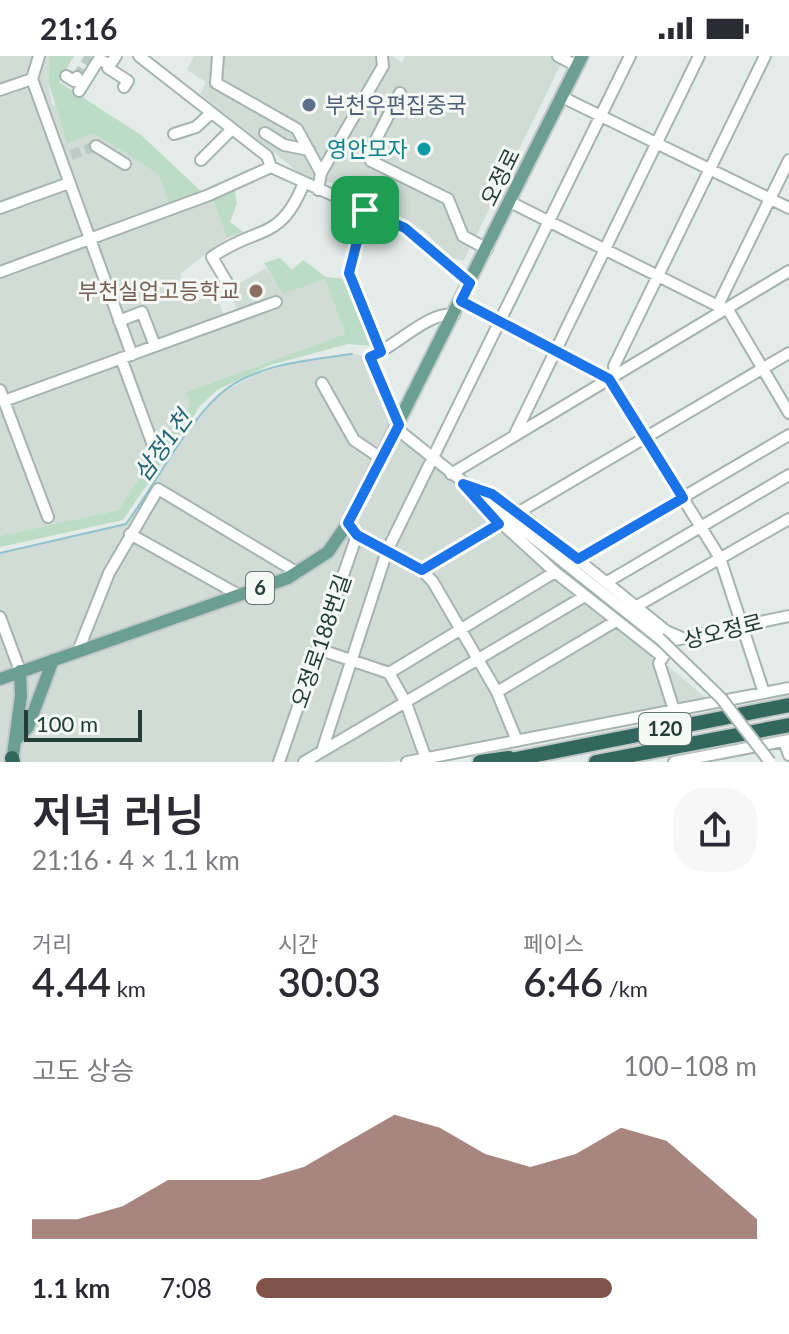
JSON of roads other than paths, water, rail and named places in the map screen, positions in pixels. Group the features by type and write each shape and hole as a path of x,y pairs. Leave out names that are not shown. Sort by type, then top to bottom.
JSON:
{"highway":[{"name":"120","path":"501,762 789,705"},
{"name":"120","path":"596,762 789,725"},
{"path":"480,762 541,753"}],"main road":[{"name":"오정로","path":"0,679 298,573 328,552 348,523 382,459 580,61"},
{"path":"15,741 28,727 53,660"},
{"path":"12,761 20,671"}],"street":[{"path":"39,56 32,79 66,157 69,183 119,321 126,356 153,445"},
{"path":"139,56 267,156 271,167 405,228 470,283"},
{"path":"218,56 216,83 297,129 321,173"},
{"path":"318,190 321,173 383,66 382,56"},
{"path":"558,56 580,61"},
{"path":"322,751 387,551 630,56"},
{"path":"515,434 699,56"},
{"path":"612,377 614,366 765,56"},
{"path":"79,91 99,59 113,61 108,68 128,81 124,87"},
{"path":"0,90 32,79"},
{"path":"400,93 369,153 371,161 448,199 463,236 487,249"},
{"path":"562,97 789,208"},
{"path":"174,134 196,127 210,114"},
{"path":"201,160 231,130"},
{"path":"265,133 284,145 309,150"},
{"path":"96,146 125,164"},
{"path":"722,309 789,160"},
{"path":"0,272 209,195 271,167"},
{"path":"0,208 69,183"},
{"path":"229,286 212,257 235,240 282,222 293,211 304,183"},
{"path":"510,202 722,309 789,413"},
{"path":"365,210 349,273 381,352"},
{"path":"451,474 789,271"},
{"path":"461,301 612,377 720,558 764,693"},
{"path":"4,401 276,302"},
{"path":"119,321 142,312 155,346"},
{"path":"454,315 437,315 370,357 398,427 463,484 659,638 721,698 770,762"},
{"path":"519,512 789,353"},
{"path":"322,383 354,440 382,459"},
{"path":"0,390 48,517"},
{"path":"578,559 789,435"},
{"path":"607,582 789,475"},
{"path":"463,484 492,494 519,512 666,631 680,637"},
{"path":"463,484 499,524 652,650 661,660 674,710"},
{"path":"78,651 109,573 158,489 298,573"},
{"path":"637,606 789,519"},
{"path":"348,523 357,535 422,570 433,582 497,692 517,741"},
{"path":"422,570 499,524"},
{"path":"130,534 239,595"},
{"name":"오정로188번길","path":"279,762 357,535"},
{"path":"389,673 555,572"},
{"path":"304,762 585,596"},
{"name":"상오정로","path":"661,660 680,637 789,616"},
{"path":"0,617 20,671"},
{"path":"497,692 616,621"},
{"path":"318,649 389,673 406,703 426,759"},
{"path":"407,762 789,688"},
{"path":"674,762 786,740 789,755"}],"waterway":[{"name":"삼정1천","path":"0,553 126,524 194,422 219,395 248,376 265,370 352,354"}],"tunnel":[{"path":"77,77 90,56"},
{"path":"71,155 96,146"}],"place":[{"name":"부천우편집중국","path":"309,105"},
{"name":"영안모자","path":"424,149"},
{"name":"부천실업고등학교","path":"256,291"}]}
